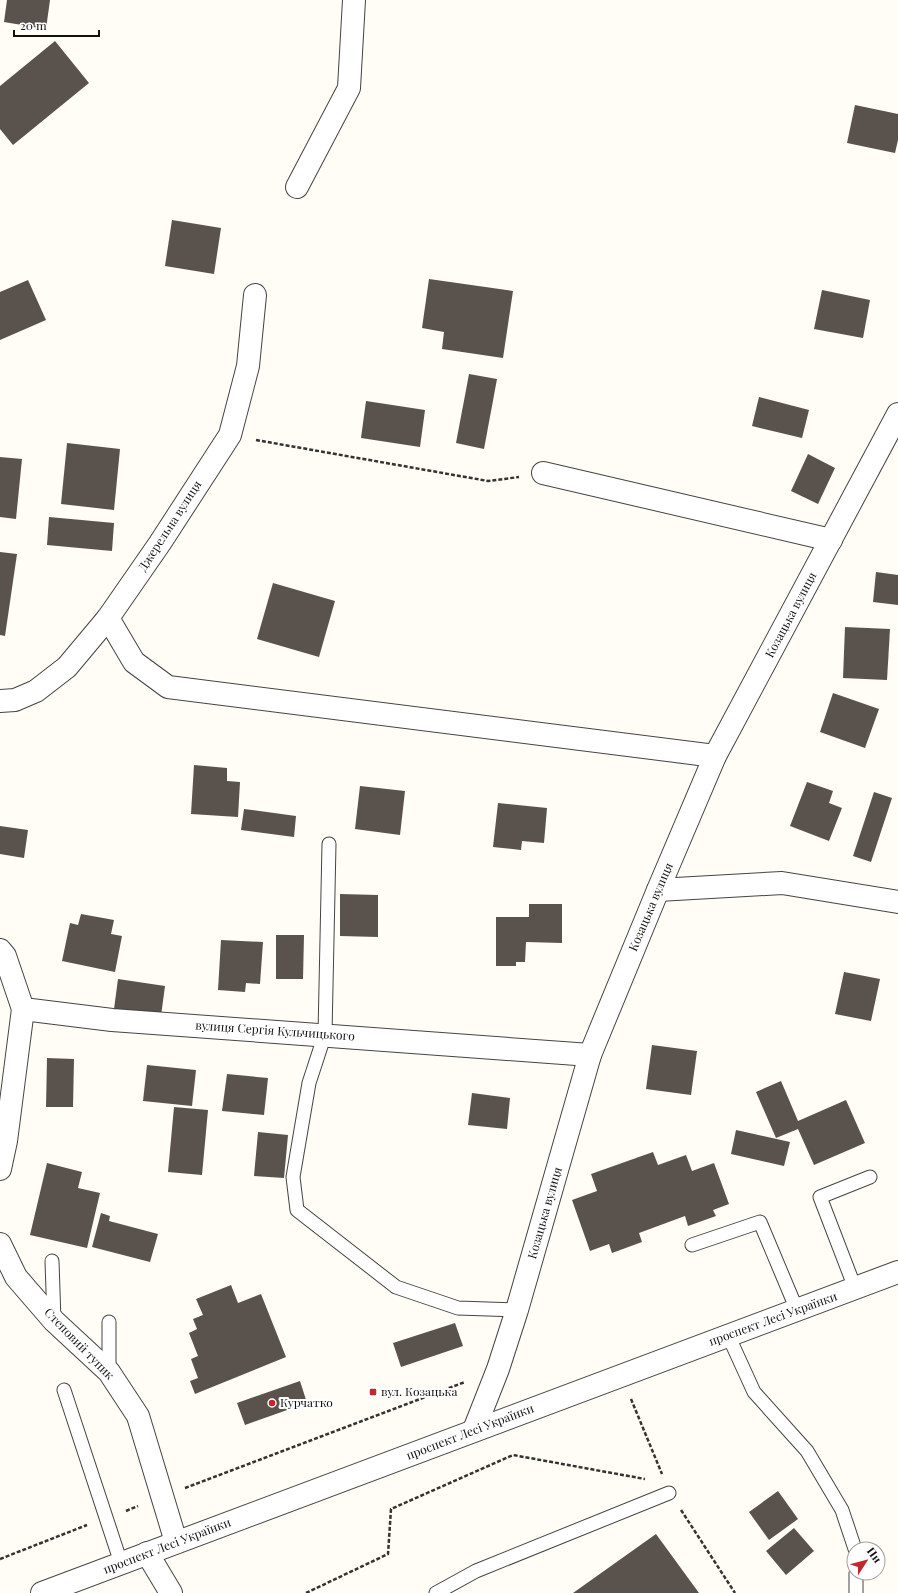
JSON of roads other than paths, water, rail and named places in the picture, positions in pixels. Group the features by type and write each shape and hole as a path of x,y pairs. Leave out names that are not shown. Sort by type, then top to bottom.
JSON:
{"street":[{"path":"297,187 349,88 354,0"},
{"name":"Джерельна вулиця","path":"0,701 15,700 36,691 67,667 108,618 160,543 230,435 248,366 255,295"},
{"name":"Козацька вулиця","path":"474,1430 498,1369 517,1310 590,1054 658,890 715,756 898,414"},
{"path":"543,474 831,540"},
{"path":"108,618 134,662 168,687 715,756"},
{"path":"658,890 782,883 898,902"},
{"path":"0,950 5,956 23,1009 6,1141 0,1169"},
{"name":"вулиця Сергія Кульчицького","path":"23,1009 112,1020 590,1054"},
{"name":"Степовий тупик","path":"0,1244 16,1277 54,1321 109,1372 138,1416 176,1542"},
{"name":"проспект Лесі Українки","path":"42,1593 898,1272"},
{"path":"147,1553 171,1593"}],"lane":[{"path":"329,844 325,1034 309,1084 293,1177 297,1210 396,1287 458,1308 517,1310"},
{"path":"855,1288 820,1197 870,1177"},
{"path":"692,1245 760,1222 797,1310"},
{"path":"52,1261 54,1321"},
{"path":"109,1322 109,1372"},
{"path":"728,1335 754,1392 807,1451 842,1510 852,1541"},
{"path":"64,1390 121,1563"},
{"path":"436,1593 476,1571 669,1493"},
{"path":"856,1581 856,1593"}],"place":[{"name":"вул. Козацька","path":"373,1392"},
{"name":"Курчатко","path":"272,1403"}]}
